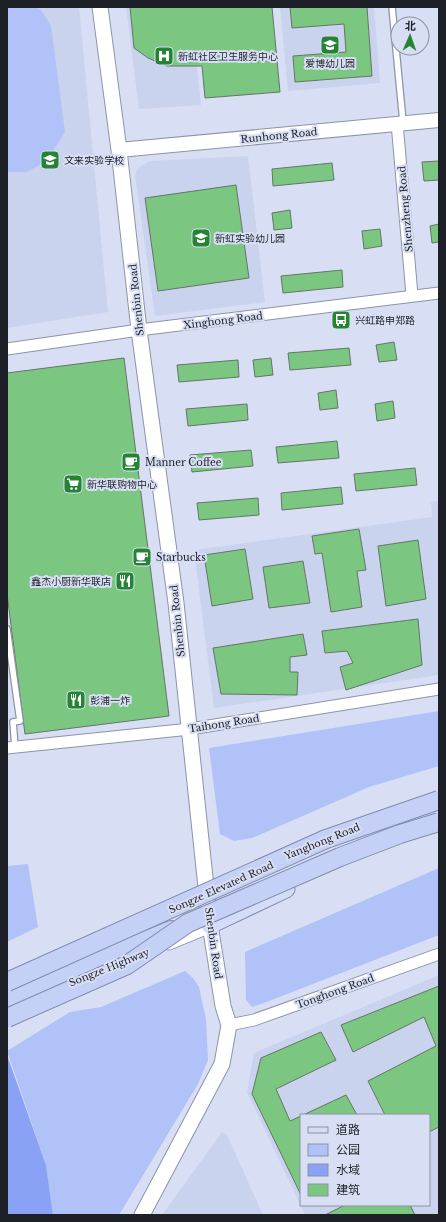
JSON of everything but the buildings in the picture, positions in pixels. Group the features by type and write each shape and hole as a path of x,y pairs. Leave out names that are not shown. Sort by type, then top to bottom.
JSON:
{"highway":[{"name":"Songze Elevated Road","path":"8,977 326,839 437,801"},
{"name":"Songze Elevated Road","path":"12,1003 188,923 340,857 400,834 439,822"},
{"path":"7,1018 127,965 188,923"}],"main road":[{"name":"Shenbin Road","path":"100,7 119,150 139,330 176,603 210,925 223,1006 229,1025 222,1064 142,1215"},
{"name":"Yanghong Road","path":"206,887 364,824 437,801"},
{"path":"210,925 339,865 439,830"},
{"path":"8,977 206,887"},
{"name":"Songze Highway","path":"12,1003 210,925"}],"street":[{"name":"Runhong Road","path":"119,150 439,120"},
{"name":"Shenzheng Road","path":"400,123 412,295"},
{"name":"Xinghong Road","path":"7,349 139,330 412,295 439,293"},
{"name":"Taihong Road","path":"11,747 190,729 439,689"},
{"name":"Tonghong Road","path":"229,1025 254,1020 439,954"}],"lane":[{"path":"392,7 400,123"},
{"path":"7,629 20,721 13,722 11,747"}],"shaded area":[{"name":"文来实验学校","path":"7,7 79,7 108,312 7,328"},
{"name":"新虹社区卫生服务中心","path":"126,7 191,7 201,105 139,109"},
{"name":"爱博幼儿园","path":"280,7 374,7 380,83 288,91"},
{"name":"新虹实验幼儿园","path":"248,156 265,302 155,316 135,175 137,169 149,161"},
{"path":"439,501 439,675 214,708 194,550 432,517 431,502"},
{"path":"439,975 439,1215 305,1215 301,1206 430,1206 430,1114 300,1114 300,1204 247,1092 254,1053"},
{"path":"222,1132 227,1135 263,1215 162,1215"}],"green space":[{"path":"7,7 36,7 41,10 51,26 65,132 49,157 38,166 26,172 7,172"},
{"path":"439,711 439,766 369,787 252,838 234,841 220,834 209,748"},
{"path":"28,864 38,927 7,942 7,866"},
{"path":"439,868 439,935 264,1003 252,1007 246,1000 245,952"},
{"path":"185,971 193,978 199,987 206,1019 208,1060 198,1084 119,1215 53,1215 46,1165 7,1051 70,1012 101,1007"}],"water":[{"path":"7,1055 46,1165 53,1215 7,1215"}],"place":[{"name":"爱博幼儿园","path":"330,45"},
{"name":"新虹社区卫生服务中心","path":"164,56"},
{"name":"文来实验学校","path":"50,160"},
{"name":"新虹实验幼儿园","path":"201,238"},
{"name":"兴虹路申郑路","path":"341,320"},
{"name":"Manner Coffee","path":"131,462"},
{"name":"新华联购物中心","path":"73,484"},
{"name":"Starbucks","path":"142,557"},
{"name":"鑫杰小厨新华联店","path":"125,581"},
{"name":"彭浦一炸","path":"76,700"}]}
